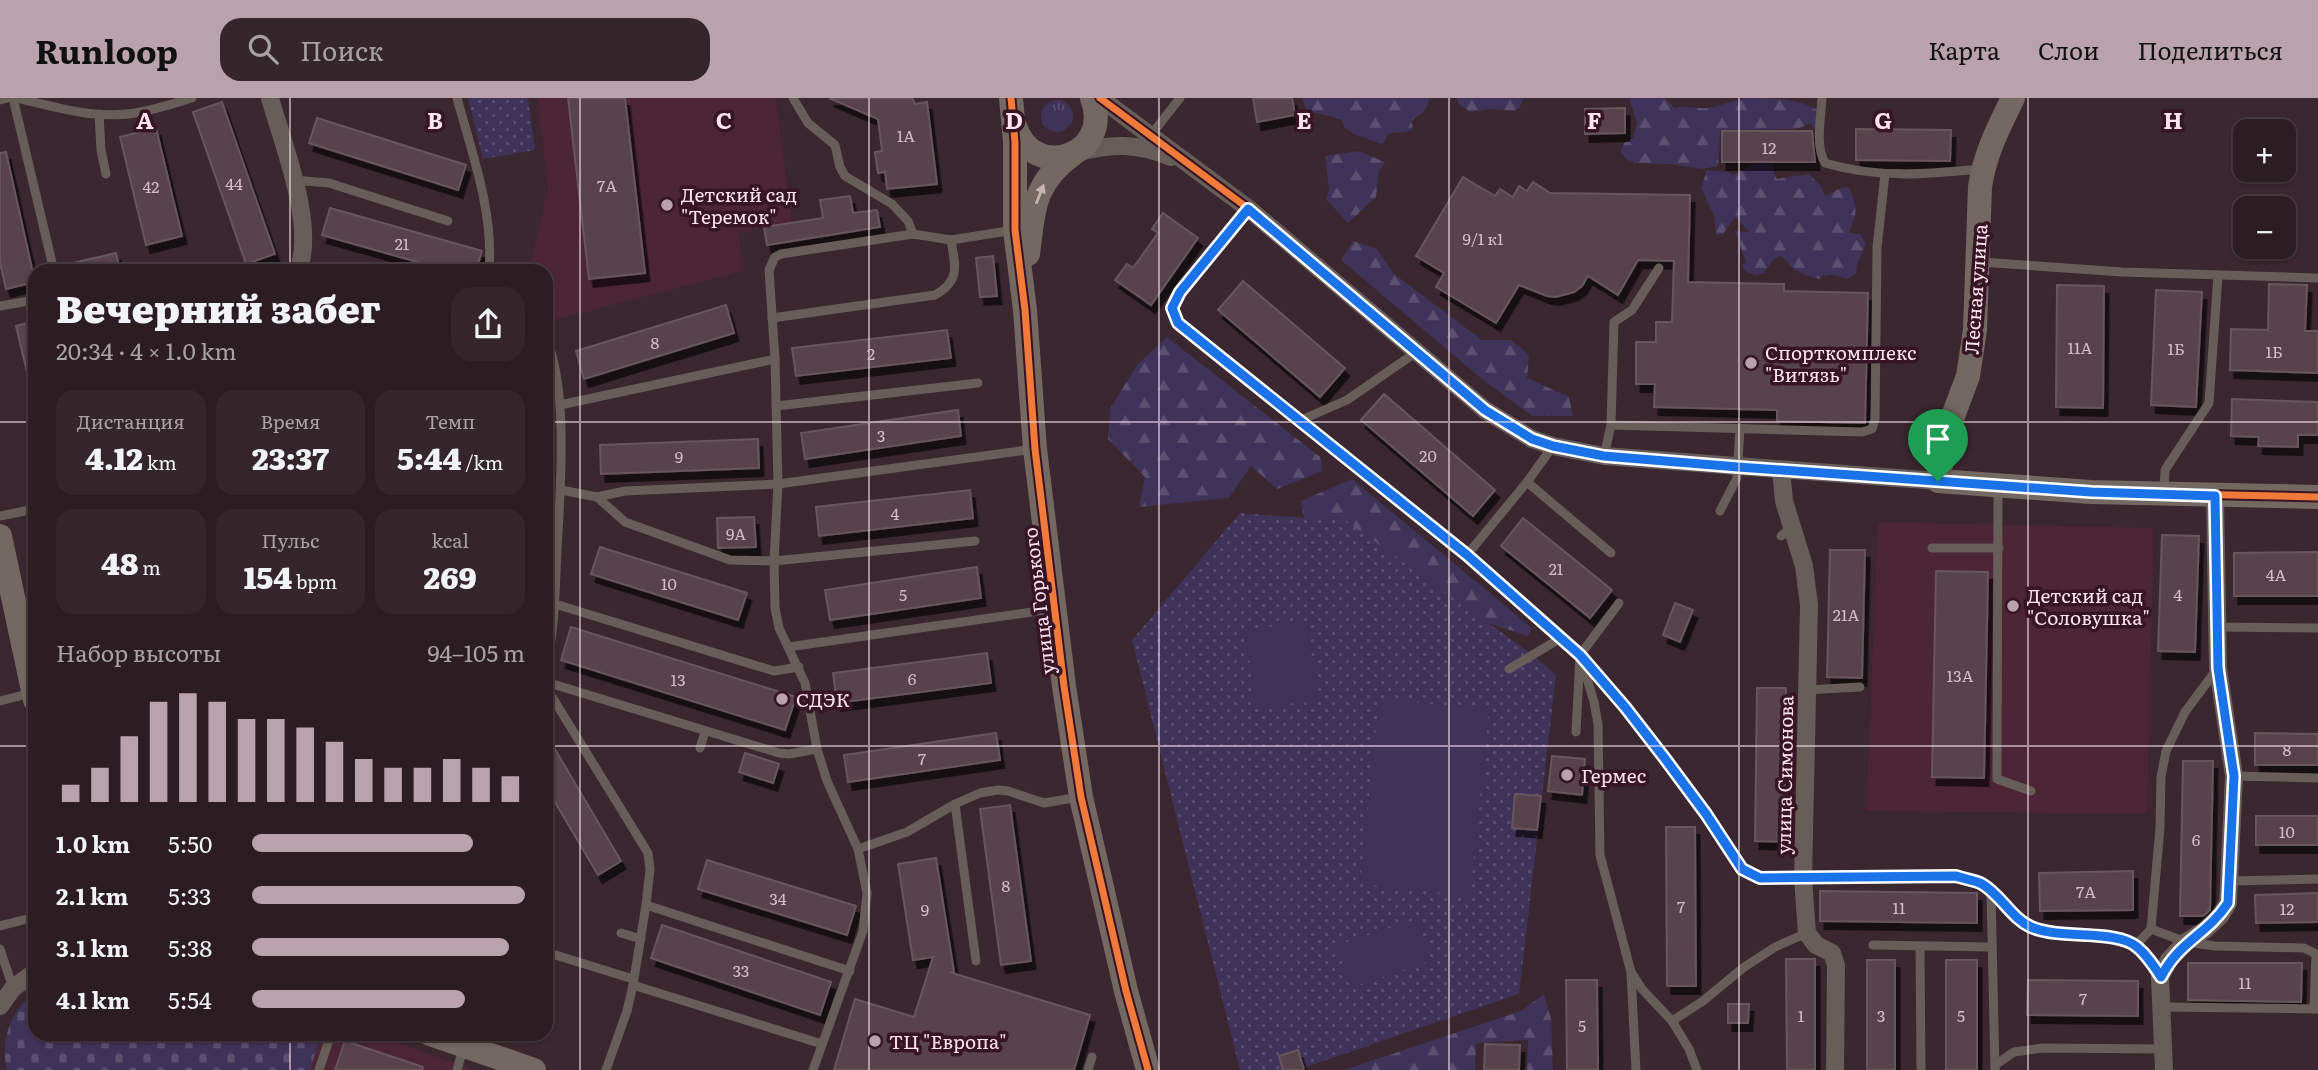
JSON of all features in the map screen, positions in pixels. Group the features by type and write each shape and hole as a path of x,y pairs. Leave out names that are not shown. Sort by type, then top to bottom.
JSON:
{"street":[{"path":"270,98 293,180 304,234 305,264"},
{"name":"улица Горького","path":"1026,310 1028,255 1039,195 1054,168 1086,145 1094,131 1096,115 1092,98"},
{"path":"1100,98 1197,168 1248,209 1485,410 1532,439 1553,446 1604,456 1998,486 2215,496 2318,497"},
{"name":"Лесная улица","path":"1938,481 1947,432 1968,376 1975,330 1983,168 1991,143 2013,98"},
{"path":"1012,104 1016,129 1024,144 1039,154 1056,158 1099,147 1128,145 1160,153 1197,168"},
{"name":"улица Горького","path":"1012,104 1015,230 1026,310 1035,449 1081,797 1126,991 1148,1070"},
{"name":"улица Симонова","path":"1781,470 1786,531 1804,566 1809,605 1803,879 1807,933"},
{"path":"2164,1070 2161,977 2169,960 2186,942 2220,916 2228,903 2234,776 2218,668 2215,496"},
{"path":"0,536 28,668"},
{"path":"1807,933 1816,945 1832,953 1836,965 1835,1070"},
{"path":"0,1006 13,988 28,977"},
{"path":"439,1041 460,1058 534,1070"}],"lane":[{"path":"12,98 52,264"},
{"path":"0,100 12,98 99,114 137,113 192,98"},
{"path":"457,98 478,176 488,228 489,264"},
{"path":"793,98 808,123 835,145 845,176 902,212 913,234"},
{"path":"1151,135 1180,98"},
{"path":"1822,98 1820,146 1825,163 1854,172 1908,175 1983,168"},
{"path":"99,114 101,150 106,174"},
{"path":"1611,425 1862,432 1872,429 1875,419 1877,248 1885,174"},
{"path":"293,180 329,183 448,221"},
{"path":"1248,209 1180,292 1172,308 1178,323 1467,555 1580,655 1625,707 1698,803 1742,869 1760,878 1956,876 1982,884 2032,928 2072,936 2114,937 2136,945 2161,977"},
{"path":"813,1070 863,932 867,893 858,849 827,780 817,749 805,683 779,628 775,608 774,561 778,484 775,359 769,270 775,257 913,234 951,240 1015,230"},
{"path":"772,318 935,295 942,291 956,271 951,240"},
{"path":"1978,261 2123,272 2318,278"},
{"path":"1604,456 1611,425 1614,322 1632,310 1659,268"},
{"path":"2163,494 2165,470 2209,403 2218,275"},
{"path":"0,306 28,301"},
{"path":"1299,421 1347,400 1415,353"},
{"path":"553,358 560,405 561,490 553,629"},
{"path":"560,405 775,359"},
{"path":"776,406 978,383"},
{"path":"1720,511 1734,486 1740,428"},
{"path":"1467,555 1553,446"},
{"path":"561,490 597,497 625,491 778,484 1035,449"},
{"path":"1527,482 1611,553"},
{"path":"1998,486 1997,779 2031,792"},
{"path":"597,497 625,522 730,560 774,561 975,541"},
{"path":"0,516 28,510"},
{"path":"1932,548 1999,548"},
{"path":"1576,732 1580,655 1619,603"},
{"path":"555,604 774,671 799,667"},
{"path":"788,647 1055,609"},
{"path":"2216,627 2318,628"},
{"path":"1509,669 1561,638"},
{"path":"1580,655 1598,724 1600,855 1631,972 1636,1070"},
{"path":"2136,945 2151,929 2160,828 2161,777 2166,751 2185,712 2218,668"},
{"path":"553,687 779,753 817,749"},
{"path":"1806,690 1860,687"},
{"path":"0,701 28,697"},
{"path":"553,697 648,853 650,869 646,905 633,982 627,1011 606,1070"},
{"path":"700,748 705,732"},
{"path":"2234,776 2318,778"},
{"path":"858,849 907,832 980,793 1009,791 1044,803 1081,797"},
{"path":"956,804 976,961"},
{"path":"2229,881 2318,878"},
{"path":"1991,892 1990,947 1995,1067"},
{"path":"646,905 849,971"},
{"path":"0,926 28,919"},
{"path":"2151,929 2186,942 2215,946 2304,948 2317,954 2316,1009 2161,1007"},
{"path":"621,933 641,939"},
{"path":"1672,1021 1775,947 1807,933"},
{"path":"1872,946 1990,947"},
{"path":"1920,946 1921,1070"},
{"path":"0,949 13,988"},
{"path":"553,954 822,1044"},
{"path":"1631,972 1642,989 1672,1021 1689,1049 1697,1070"},
{"path":"319,1070 329,1041"},
{"path":"1995,1067 2014,1052 2043,1048 2163,1049"},
{"path":"1088,1070 1091,1057"}],"shaded area":[{"name":"Детский сад \"Теремок\"","path":"537,98 776,98 792,223 739,232 742,271 553,320 553,264 531,264 548,187"},
{"name":"Детский сад \"Соловушка\"","path":"1878,522 2154,528 2147,814 1866,811"},
{"path":"319,1041 392,1041 475,1070 310,1070"}],"green space":[{"path":"468,98 528,98 535,150 483,159"},
{"path":"1302,98 1428,98 1429,101 1424,112 1411,121 1411,131 1388,134 1381,144 1354,134 1344,127 1342,121 1334,117 1311,112 1306,109"},
{"path":"1457,98 1524,98 1519,108 1513,111 1491,109 1470,112 1458,103"},
{"path":"1629,98 1664,98 1675,108 1713,107 1746,98 1775,99 1795,101 1821,112 1818,128 1814,128 1811,123 1797,129 1720,130 1718,166 1702,169 1670,164 1635,163 1626,159 1621,152 1624,143 1633,138 1637,123"},
{"path":"1057,100 1068,105 1073,116 1068,127 1057,132 1046,127 1041,116 1046,105"},
{"path":"1358,151 1385,162 1379,171 1376,197 1348,223 1326,199 1329,188 1325,156"},
{"path":"1762,158 1773,160 1777,179 1809,174 1821,186 1825,196 1849,187 1855,209 1850,233 1860,234 1866,244 1856,274 1846,279 1829,275 1819,279 1796,271 1780,256 1774,259 1764,273 1755,275 1745,271 1742,266 1746,262 1735,231 1748,230 1735,217 1723,234 1716,235 1714,216 1701,188 1707,170 1733,175"},
{"path":"1353,241 1377,249 1394,274 1482,340 1511,340 1529,355 1527,378 1569,397 1573,416 1532,416 1482,379 1341,260"},
{"path":"1167,337 1320,457 1323,471 1277,489 1251,466 1229,498 1139,507 1145,477 1108,439 1110,409 1137,365"},
{"path":"1352,479 1532,628 1528,636 1466,616 1306,529 1301,501"},
{"path":"1240,513 1346,521 1533,655 1556,675 1519,994 1297,1070 1240,1070 1132,640"},
{"path":"1306,621 1319,699 1257,709 1245,631"},
{"path":"1379,699 1489,710 1470,896 1360,884"},
{"path":"1417,919 1431,961 1352,987 1338,945"},
{"path":"1544,994 1551,1019 1553,1070 1527,1070 1528,1040 1476,1043 1475,1070 1344,1070 1521,1011"},
{"path":"28,999 28,1041 319,1041 310,1070 7,1070 6,1038 13,1017"}],"building":[{"path":"568,98 625,98 645,273 589,279"},
{"path":"829,98 912,98 915,104 927,102 937,184 887,189 885,172 878,173 875,152 882,151 878,119"},
{"path":"1253,98 1292,98 1295,115 1257,122"},
{"path":"222,102 275,254 246,264 193,112"},
{"path":"1625,108 1625,133 1585,134 1585,109"},
{"path":"317,118 466,165 458,190 309,143"},
{"path":"156,128 182,236 146,245 120,137"},
{"path":"1856,129 1951,130 1950,161 1856,160"},
{"path":"1722,131 1812,131 1815,162 1722,162"},
{"path":"6,152 31,264 28,264 28,284 6,289 0,263 0,153"},
{"path":"1463,177 1495,196 1500,189 1513,197 1519,186 1527,191 1533,182 1550,193 1690,195 1688,282 1784,284 1784,291 1868,293 1865,423 1777,421 1777,410 1654,407 1655,384 1636,384 1636,342 1656,342 1656,322 1672,322 1674,261 1638,260 1618,295 1588,276 1574,292 1556,297 1519,285 1496,323 1436,287 1444,273 1416,256"},
{"path":"850,196 853,213 877,210 880,227 767,245 764,227 823,218 820,200"},
{"path":"330,208 482,251 478,264 424,264 322,235"},
{"path":"1163,213 1198,238 1151,305 1115,280 1127,264 1133,268 1158,233 1152,229"},
{"path":"116,253 118,264 68,264"},
{"path":"993,256 997,296 980,297 976,258"},
{"path":"1243,281 1345,368 1320,397 1218,310"},
{"path":"2269,284 2307,285 2305,331 2318,331 2318,373 2230,370 2231,329 2268,330"},
{"path":"2057,285 2104,286 2103,408 2056,407"},
{"path":"2156,290 2202,292 2196,407 2151,405"},
{"path":"726,305 734,333 584,379 576,351"},
{"path":"28,323 28,376 16,326"},
{"path":"947,330 951,358 796,376 792,348"},
{"path":"1384,394 1495,490 1473,516 1361,420"},
{"path":"2232,399 2318,402 2318,435 2298,435 2298,447 2258,446 2259,437 2231,436"},
{"path":"958,410 961,436 805,459 801,433"},
{"path":"758,439 759,468 601,474 600,445"},
{"path":"970,490 973,518 819,536 816,507"},
{"path":"754,517 756,547 718,548 717,518"},
{"path":"1523,518 1612,590 1590,618 1501,546"},
{"path":"2162,535 2199,536 2195,652 2158,651"},
{"path":"600,547 747,593 738,620 591,574"},
{"path":"1830,550 1865,550 1862,678 1827,677"},
{"path":"2318,552 2318,596 2234,596 2234,553"},
{"path":"977,567 981,598 830,620 825,590"},
{"path":"1936,571 1988,572 1984,778 1932,777"},
{"path":"1675,603 1693,610 1680,642 1663,635"},
{"path":"571,627 796,697 785,730 561,660"},
{"path":"987,653 991,683 837,703 833,673"},
{"path":"1757,688 1786,688 1784,842 1755,841"},
{"path":"996,733 1000,760 848,782 844,755"},
{"path":"2255,733 2318,734 2318,765 2255,765"},
{"path":"553,746 621,861 598,875 553,799"},
{"path":"745,753 779,764 773,783 739,772"},
{"name":"Гермес","path":"1552,756 1585,759 1582,795 1548,791"},
{"path":"2183,761 2213,761 2210,910 2203,916 2180,916"},
{"path":"1515,794 1541,796 1537,830 1512,828"},
{"path":"1010,805 1031,961 1001,965 980,809"},
{"path":"2256,816 2318,816 2318,845 2256,845"},
{"path":"1666,827 1695,827 1696,986 1667,986"},
{"path":"936,858 954,972 949,972 1090,1015 1074,1070 834,1070 855,999 914,1017 933,957 913,960 898,864"},
{"path":"707,860 856,906 847,935 698,889"},
{"path":"2133,871 2133,910 2040,911 2039,873"},
{"path":"1820,891 1977,893 1977,923 1820,921"},
{"path":"2318,893 2318,922 2256,923 2255,895"},
{"path":"662,925 831,982 820,1015 651,958"},
{"path":"1786,959 1815,959 1815,1070 1787,1070"},
{"path":"1867,960 1895,960 1895,1070 1867,1070"},
{"path":"1946,960 1977,960 1977,1070 1946,1070"},
{"path":"2188,963 2302,963 2301,1002 2188,1000"},
{"path":"1566,980 1597,980 1598,1070 1567,1070"},
{"path":"2028,980 2138,981 2138,1016 2027,1015"},
{"path":"1728,1004 1749,1004 1748,1023 1728,1023"},
{"path":"345,1041 423,1067 422,1070 335,1070"},
{"path":"1485,1044 1520,1045 1519,1070 1484,1070"},
{"path":"1298,1050 1304,1070 1283,1070 1279,1056"}],"cycle path":[{"path":"1011,98 1015,142 1015,230 1025,310 1035,449 1064,686 1081,797 1126,991 1148,1070"},
{"path":"1100,98 1249,209 1485,410 1532,439 1553,446 1604,456 2091,492 2318,497"}],"place":[{"name":"Детский сад \"Теремок\"","path":"667,205"},
{"name":"Спорткомплекс \"Витязь\"","path":"1751,363"},
{"name":"Детский сад \"Соловушка\"","path":"2013,606"},
{"name":"СДЭК","path":"782,699"},
{"name":"Гермес","path":"1567,775"},
{"name":"ТЦ \"Европа\"","path":"875,1041"}],"route":[{"path":"1248,209 1485,410 1532,439 1577,452 1604,456 1938,481 2091,492 2215,496 2218,668 2234,776 2228,903 2220,916 2186,942 2169,960 2161,977 2136,945 2114,937 2072,936 2032,928 1982,884 1956,876 1760,878 1742,869 1666,760 1580,655 1467,555 1178,323 1172,308 1180,292 1248,209"}]}
